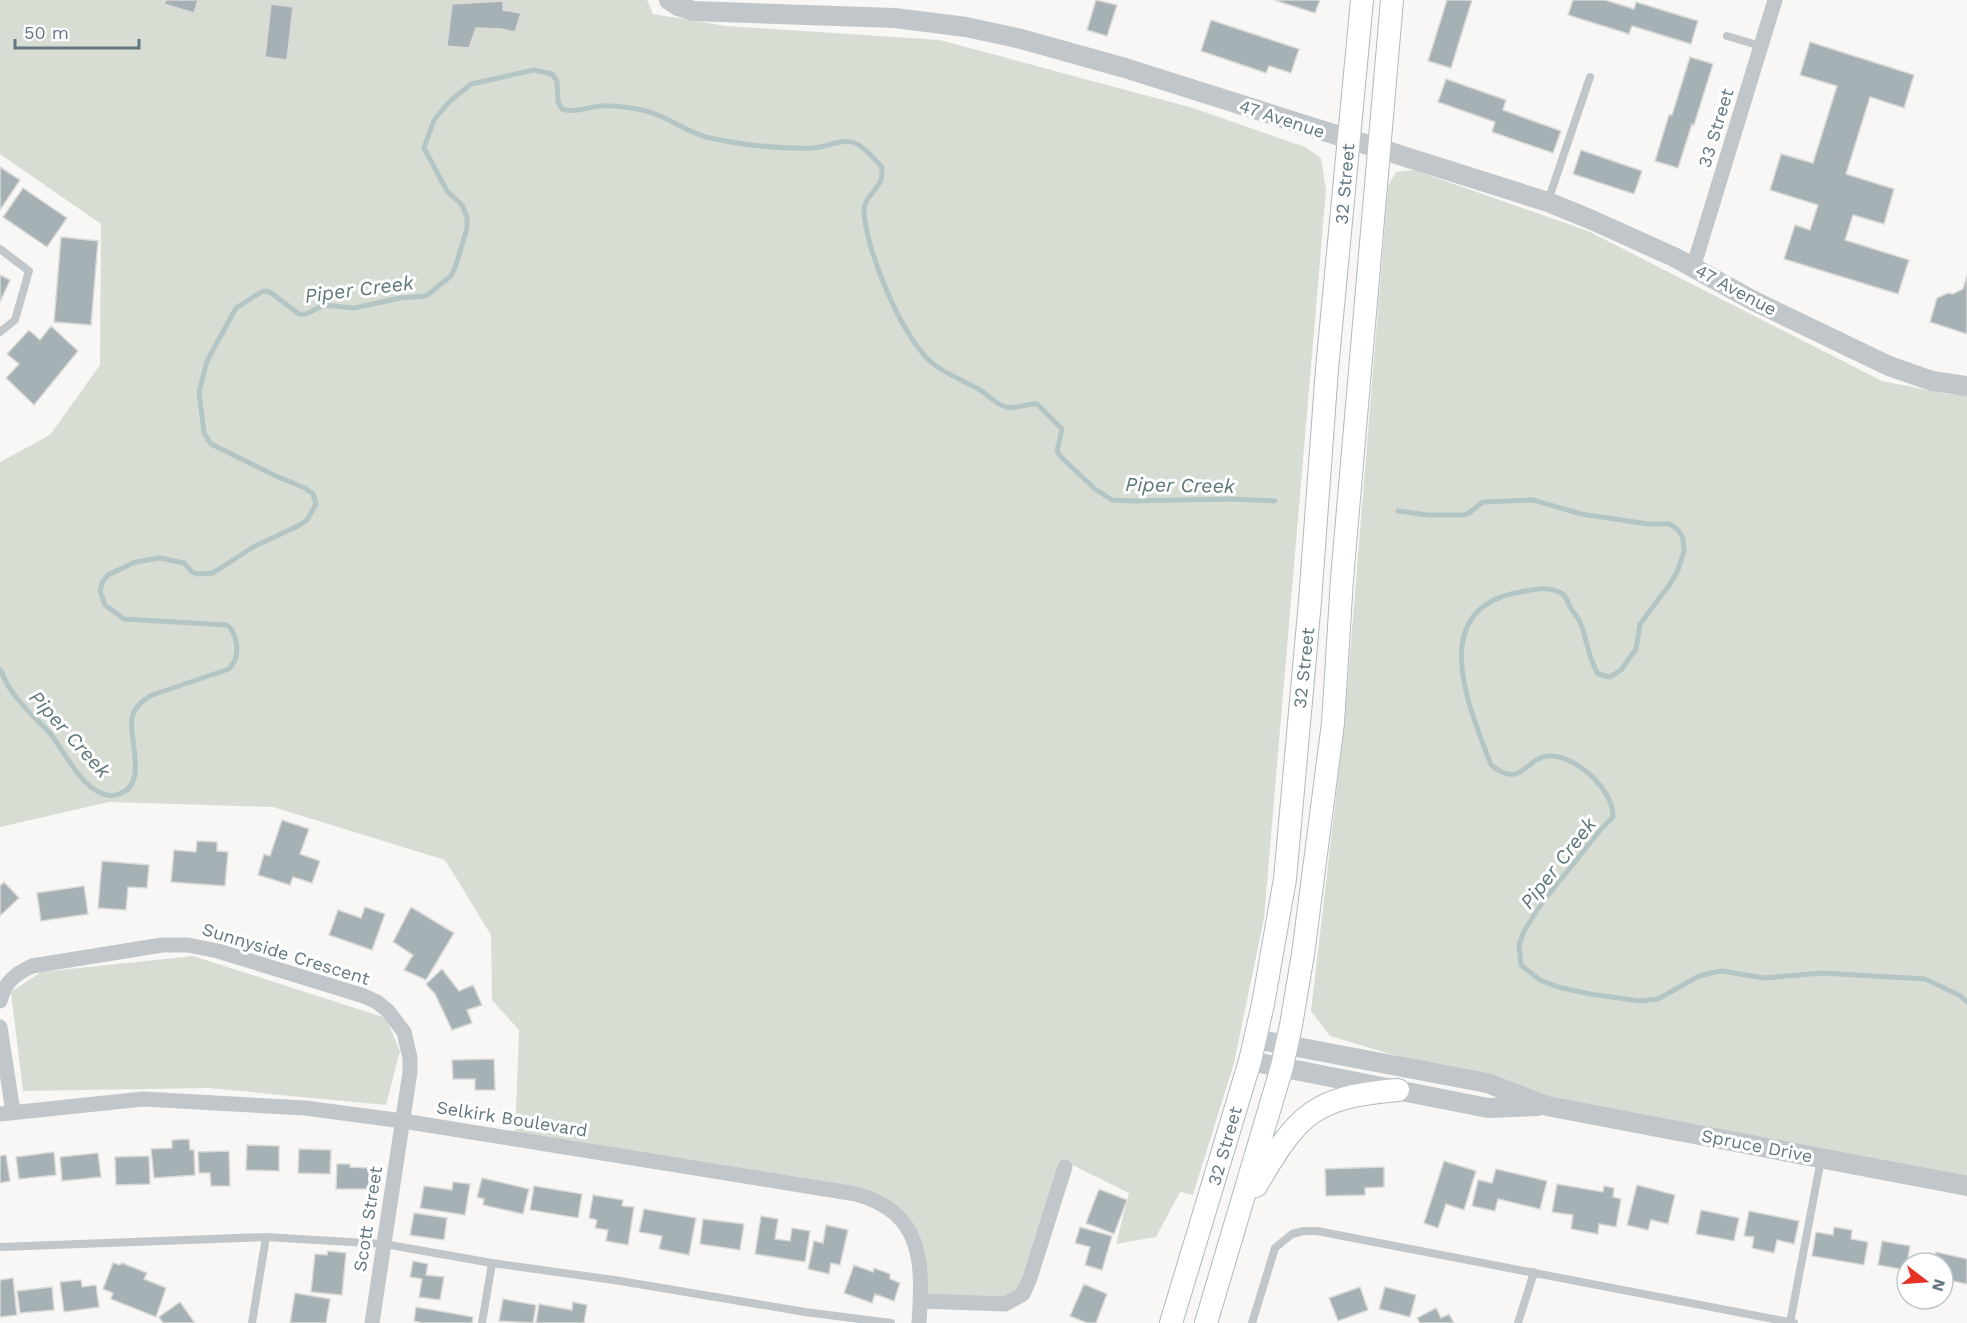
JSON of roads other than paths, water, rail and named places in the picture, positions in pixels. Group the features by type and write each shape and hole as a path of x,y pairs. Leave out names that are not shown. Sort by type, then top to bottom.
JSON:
{"main road":[{"name":"32 Street","path":"1171,1323 1253,1050 1285,879 1310,601 1327,369 1362,0"},
{"name":"32 Street","path":"1206,1323 1284,1056 1303,954 1333,723 1342,579 1392,0"},
{"path":"1239,1216 1279,1147 1290,1132 1311,1113 1345,1097 1398,1090"}],"street":[{"name":"47 Avenue","path":"669,0 693,11 895,18 992,32 1125,68 1548,202 1632,237 1752,300 1889,366 1932,381 1967,386"},
{"name":"33 Street","path":"1693,268 1775,0"},
{"name":"Sunnyside Crescent","path":"0,1001 5,987 12,978 32,966 162,945 188,945 218,951 364,996 388,1011 404,1032 409,1051 410,1072 403,1121"},
{"path":"0,1027 7,1113"},
{"name":"Spruce Drive","path":"1253,1050 1487,1083 1547,1106 1967,1186"},
{"name":"Spruce Drive","path":"1284,1056 1398,1090 1488,1108 1547,1106"},
{"name":"Selkirk Boulevard","path":"7,1113 142,1099 277,1106 403,1121 761,1177 870,1198 892,1211 913,1235 921,1269 919,1323"},
{"name":"Scott Street","path":"372,1323 403,1121"},
{"path":"920,1300 1005,1304 1023,1294 1065,1167"}],"lane":[{"path":"1727,36 1761,46"},
{"path":"1548,202 1590,77"},
{"path":"0,249 29,271 15,320 0,332"},
{"path":"1252,1323 1275,1248 1292,1234 1304,1231 1323,1232 1792,1322 1821,1159"},
{"path":"252,1323 266,1237"},
{"path":"0,1247 266,1237 384,1244 805,1312 891,1323"},
{"path":"482,1323 492,1263"},
{"path":"1518,1323 1534,1272"},
{"path":"803,1323 805,1312"}],"waterway":[{"name":"Piper Creek","path":"0,670 15,696 54,738 85,782 108,795 119,794 128,789 135,771 132,718 137,707 152,695 229,669 235,660 237,646 235,636 227,625 124,619 105,605 100,591 103,581 108,575 135,562 160,558 184,563 197,574 213,573 253,547 307,520 316,504 313,494 305,488 211,444 204,433 199,392 207,361 236,308 263,291 270,292 299,314 306,314 324,305 354,308 400,298 426,296 451,276 467,228 467,217 462,205 447,191 424,148 434,120 449,102 471,84 534,70 552,74 557,81 558,102 562,109 574,110 604,106 636,109 654,114 703,136 748,145 801,148 845,142 859,145 882,167 881,180 864,207 866,229 879,272 912,338 924,355 936,366 980,390 1002,406 1014,408 1037,404 1062,429 1057,451 1061,457 1095,489 1112,500 1275,501"},
{"name":"Piper Creek","path":"1398,511 1428,515 1464,515 1483,502 1533,500 1581,514 1648,524 1670,524 1683,538 1684,551 1678,570 1640,624 1636,649 1621,670 1610,677 1598,674 1579,620 1564,595 1553,590 1540,589 1515,593 1488,604 1471,620 1463,641 1462,665 1466,691 1491,765 1501,772 1510,774 1523,770 1541,758 1559,757 1581,767 1591,776 1600,785 1612,807 1613,817 1542,903 1524,931 1519,945 1521,965 1540,980 1558,987 1641,1001 1658,999 1699,976 1722,971 1764,978 1822,973 1925,979 1961,996 1967,1002"}]}
